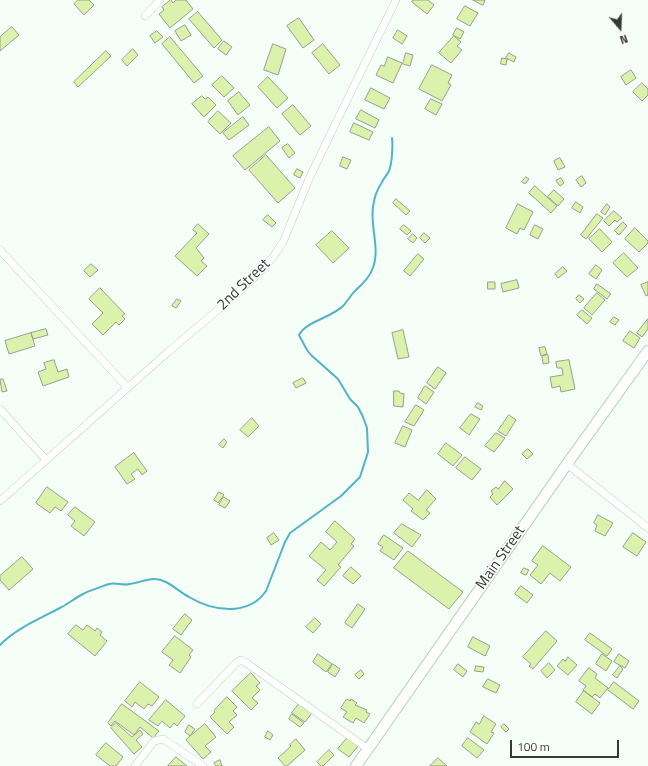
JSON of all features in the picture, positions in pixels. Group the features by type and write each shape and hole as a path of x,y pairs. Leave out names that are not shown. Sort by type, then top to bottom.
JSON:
{"main road":[{"name":"Main Street","path":"356,766 567,464 648,351"}],"street":[{"path":"146,16 160,0"},
{"name":"2nd Street","path":"0,501 168,352 233,297 262,270 272,258 283,242 326,144 396,0"},
{"path":"0,250 128,388"},
{"path":"0,408 46,460"},
{"path":"567,464 648,528"},
{"path":"197,704 236,663 241,660 246,662 368,749"},
{"path":"135,766 154,741 163,739 203,766"}],"building":[{"path":"78,0 89,0 94,5 84,15 74,4"},
{"path":"171,0 173,3 176,0 186,0 193,9 170,28 159,14 164,10 162,7"},
{"path":"413,0 428,0 434,5 427,14 412,2"},
{"path":"473,0 485,0 483,5"},
{"path":"465,6 478,13 470,26 457,19"},
{"path":"198,12 222,40 214,48 189,19"},
{"path":"299,18 314,40 303,48 287,26"},
{"path":"185,25 191,35 181,41 175,31"},
{"path":"12,27 19,35 0,51 0,37"},
{"path":"457,28 464,32 460,39 453,35"},
{"path":"398,30 407,36 402,44 393,38"},
{"path":"157,31 163,37 155,43 150,36"},
{"path":"454,36 461,42 457,46 462,50 451,63 439,53"},
{"path":"170,37 203,76 194,83 162,44"},
{"path":"224,41 232,47 226,55 218,49"},
{"path":"273,44 286,49 278,75 264,70"},
{"path":"323,44 340,65 329,74 312,53"},
{"path":"133,49 138,55 127,66 122,60"},
{"path":"106,51 111,56 78,87 74,82"},
{"path":"406,53 413,55 410,66 403,64"},
{"path":"509,53 516,57 514,62 506,58"},
{"path":"388,57 402,63 393,83 376,75 381,65 384,66"},
{"path":"502,58 507,59 506,65 501,64"},
{"path":"432,65 452,75 448,83 451,85 442,101 419,89"},
{"path":"631,70 636,78 626,85 621,77"},
{"path":"222,76 234,88 224,97 212,85"},
{"path":"268,77 288,98 277,108 258,87"},
{"path":"642,83 648,89 648,95 642,101 633,92"},
{"path":"371,88 390,98 384,109 365,100"},
{"path":"239,92 250,105 238,115 228,101"},
{"path":"202,96 205,99 208,97 216,105 204,117 192,104"},
{"path":"431,99 442,104 436,115 425,109"},
{"path":"293,105 311,126 300,135 282,114"},
{"path":"361,110 379,120 375,128 356,119"},
{"path":"218,111 231,123 220,134 208,122"},
{"path":"243,117 249,125 229,140 223,133"},
{"path":"354,123 373,132 369,140 350,132"},
{"path":"269,127 280,141 245,170 233,156"},
{"path":"288,144 295,153 289,158 282,148"},
{"path":"266,155 295,188 278,203 249,170"},
{"path":"343,157 351,160 347,169 340,166"},
{"path":"560,158 565,167 558,170 554,161"},
{"path":"297,169 303,172 300,178 294,175"},
{"path":"582,176 586,183 581,187 576,180"},
{"path":"526,177 529,179 525,184 522,182"},
{"path":"561,178 564,183 560,186 556,181"},
{"path":"535,186 557,206 551,213 529,193"},
{"path":"554,190 564,199 558,206 548,197"},
{"path":"396,199 410,211 406,215 393,203"},
{"path":"576,202 583,207 580,213 572,208"},
{"path":"518,204 533,212 524,230 520,228 517,234 506,228"},
{"path":"607,204 610,207 605,215 601,212"},
{"path":"614,211 622,218 617,222 615,220 609,226 604,221"},
{"path":"597,214 603,218 586,239 581,235"},
{"path":"268,215 276,223 272,227 263,220"},
{"path":"623,222 627,226 619,235 615,231"},
{"path":"198,224 209,234 196,248 204,258 201,261 207,266 197,276 175,256 197,233 193,230"},
{"path":"404,225 411,231 407,235 400,229"},
{"path":"535,225 543,229 538,239 530,235"},
{"path":"635,228 648,241 648,243 639,252 625,239"},
{"path":"600,229 612,242 602,252 589,239"},
{"path":"332,231 349,248 333,263 316,245"},
{"path":"424,233 430,238 425,243 420,238"},
{"path":"413,234 417,238 413,243 408,239"},
{"path":"624,253 638,268 627,277 613,263"},
{"path":"418,254 424,259 410,276 404,271"},
{"path":"91,264 98,270 90,277 84,271"},
{"path":"596,265 602,270 596,279 589,274"},
{"path":"563,267 567,271 558,278 555,274"},
{"path":"517,280 519,288 503,292 501,284"},
{"path":"488,282 495,282 495,289 488,289"},
{"path":"648,282 648,295 646,296 641,285"},
{"path":"597,284 611,294 607,299 594,289"},
{"path":"100,288 125,314 122,316 125,319 119,325 116,322 103,335 92,324 103,313 89,299"},
{"path":"597,293 605,300 592,315 584,308"},
{"path":"579,295 584,299 580,303 576,299"},
{"path":"177,299 181,301 176,308 172,306"},
{"path":"582,310 592,318 587,324 577,315"},
{"path":"614,317 619,320 615,325 610,322"},
{"path":"648,319 648,329 642,337 637,333"},
{"path":"46,329 48,335 33,339 31,333"},
{"path":"403,330 409,357 398,359 392,333"},
{"path":"630,331 640,338 634,348 623,341"},
{"path":"31,333 35,346 9,354 5,341"},
{"path":"545,347 547,354 541,356 539,348"},
{"path":"548,355 549,363 543,364 542,356"},
{"path":"54,360 58,372 67,369 69,377 43,386 38,372 46,369 44,363"},
{"path":"569,360 575,389 561,392 560,386 552,388 550,377 563,375 562,368 557,368 556,362"},
{"path":"438,367 446,373 435,389 427,383"},
{"path":"303,378 306,383 296,388 293,383"},
{"path":"3,379 7,391 2,392 0,380"},
{"path":"425,386 434,392 426,404 418,398"},
{"path":"394,391 399,391 400,393 404,394 403,407 394,406"},
{"path":"478,403 483,406 481,410 475,407"},
{"path":"416,405 424,410 414,426 405,422"},
{"path":"471,414 480,419 469,435 460,428"},
{"path":"509,415 516,420 506,436 498,431"},
{"path":"252,418 259,426 248,437 240,430"},
{"path":"403,426 412,430 405,447 395,443"},
{"path":"496,433 505,438 494,452 485,446"},
{"path":"224,439 227,442 223,448 219,445"},
{"path":"446,443 462,455 453,466 438,454"},
{"path":"528,449 533,454 527,459 522,454"},
{"path":"134,453 147,471 142,475 138,469 131,474 135,479 127,484 115,467"},
{"path":"465,457 481,469 472,480 456,468"},
{"path":"505,481 513,489 497,505 490,497 493,494 491,491 496,487 498,489"},
{"path":"47,487 68,502 61,511 55,507 50,513 36,503"},
{"path":"427,490 436,499 426,510 430,513 423,520 411,511 413,509 403,500 409,493 418,500"},
{"path":"219,492 224,495 218,503 214,500"},
{"path":"224,497 230,501 225,508 219,505"},
{"path":"75,507 95,522 84,536 71,526 75,521 68,515"},
{"path":"598,515 613,523 605,536 595,531 597,525 594,523"},
{"path":"335,521 355,539 351,544 354,546 338,565 341,567 324,586 317,580 326,570 309,556 321,542 330,550 337,542 326,532"},
{"path":"402,524 421,535 412,547 394,533"},
{"path":"274,533 279,540 271,545 267,538"},
{"path":"633,533 646,542 637,556 623,547"},
{"path":"384,535 403,548 394,560 380,551 383,547 378,544"},
{"path":"543,546 571,567 560,581 550,573 541,584 530,575 538,565 532,561"},
{"path":"408,551 463,592 449,609 394,568"},
{"path":"22,557 33,569 9,590 0,580 0,576"},
{"path":"351,567 361,576 353,584 343,576"},
{"path":"524,568 529,570 526,575 521,573"},
{"path":"521,586 533,595 527,603 515,594"},
{"path":"358,604 365,609 352,628 345,623"},
{"path":"185,614 192,620 181,635 173,629"},
{"path":"315,618 321,624 313,633 306,627"},
{"path":"76,625 83,630 87,625 95,631 97,628 102,632 100,635 107,641 95,656 68,634"},
{"path":"546,631 557,641 533,669 529,666 531,664 523,657"},
{"path":"590,633 612,649 607,656 585,640"},
{"path":"175,636 193,650 189,655 191,657 180,673 169,665 173,660 162,652"},
{"path":"473,637 490,646 485,656 468,647"},
{"path":"318,654 332,664 326,672 313,662"},
{"path":"602,654 612,661 606,671 596,664"},
{"path":"619,654 629,661 625,668 614,662"},
{"path":"568,657 577,665 568,675 557,666 563,659 565,661"},
{"path":"549,663 555,670 547,678 541,671"},
{"path":"333,664 340,669 335,677 328,672"},
{"path":"458,664 467,671 463,677 454,670"},
{"path":"476,666 484,667 483,672 475,671"},
{"path":"620,666 623,669 617,678 613,675"},
{"path":"589,668 597,674 595,678 608,688 600,698 595,694 592,697 583,690 586,686 579,681"},
{"path":"361,670 364,674 359,679 355,675"},
{"path":"251,673 260,683 256,686 260,690 252,698 258,703 251,710 232,691"},
{"path":"488,679 500,685 496,693 483,687"},
{"path":"140,682 159,697 152,706 148,704 144,709 135,702 132,707 125,701"},
{"path":"614,682 639,701 633,709 608,690"},
{"path":"584,691 600,703 592,714 576,702"},
{"path":"227,697 237,707 233,711 237,715 229,722 234,727 227,734 210,717"},
{"path":"347,699 350,701 351,699 357,703 355,705 367,710 366,712 370,714 364,723 356,718 353,723 343,717 347,712 341,708"},
{"path":"166,700 185,716 177,726 174,723 170,728 162,721 158,726 149,720"},
{"path":"122,704 159,731 153,738 140,727 134,735 115,721 111,726 108,723"},
{"path":"299,704 312,713 305,722 292,713"},
{"path":"292,714 304,723 300,727 289,719"},
{"path":"484,716 496,724 491,732 494,733 487,744 470,732 476,722 479,724"},
{"path":"116,723 132,737 140,730 143,734 136,740 142,747 134,754 111,728"},
{"path":"205,724 216,737 205,746 211,752 203,759 186,740"},
{"path":"504,724 509,729 506,732 501,727"},
{"path":"189,725 195,729 190,736 185,732"},
{"path":"268,731 273,735 270,740 265,737"},
{"path":"348,737 359,745 349,757 338,749"},
{"path":"468,738 484,750 477,758 462,746"},
{"path":"296,739 305,750 287,766 285,766 278,758"},
{"path":"106,743 123,757 116,766 110,766 96,755"},
{"path":"329,750 334,755 323,766 321,766 317,762"},
{"path":"176,757 187,766 168,766"},
{"path":"438,758 447,766 430,766"},
{"path":"220,760 222,766 216,766 214,763"}],"waterway":[{"path":"0,645 13,634 37,620 80,596 109,584 127,584 154,579 164,581 185,595 208,606 229,609 250,605 266,591 290,533 341,496 360,477 368,452 367,428 363,417 358,407 350,399 338,379 311,355 299,335 307,326 333,313 344,305 371,273 376,255 372,215 373,204 378,189 390,168 392,138"}]}
